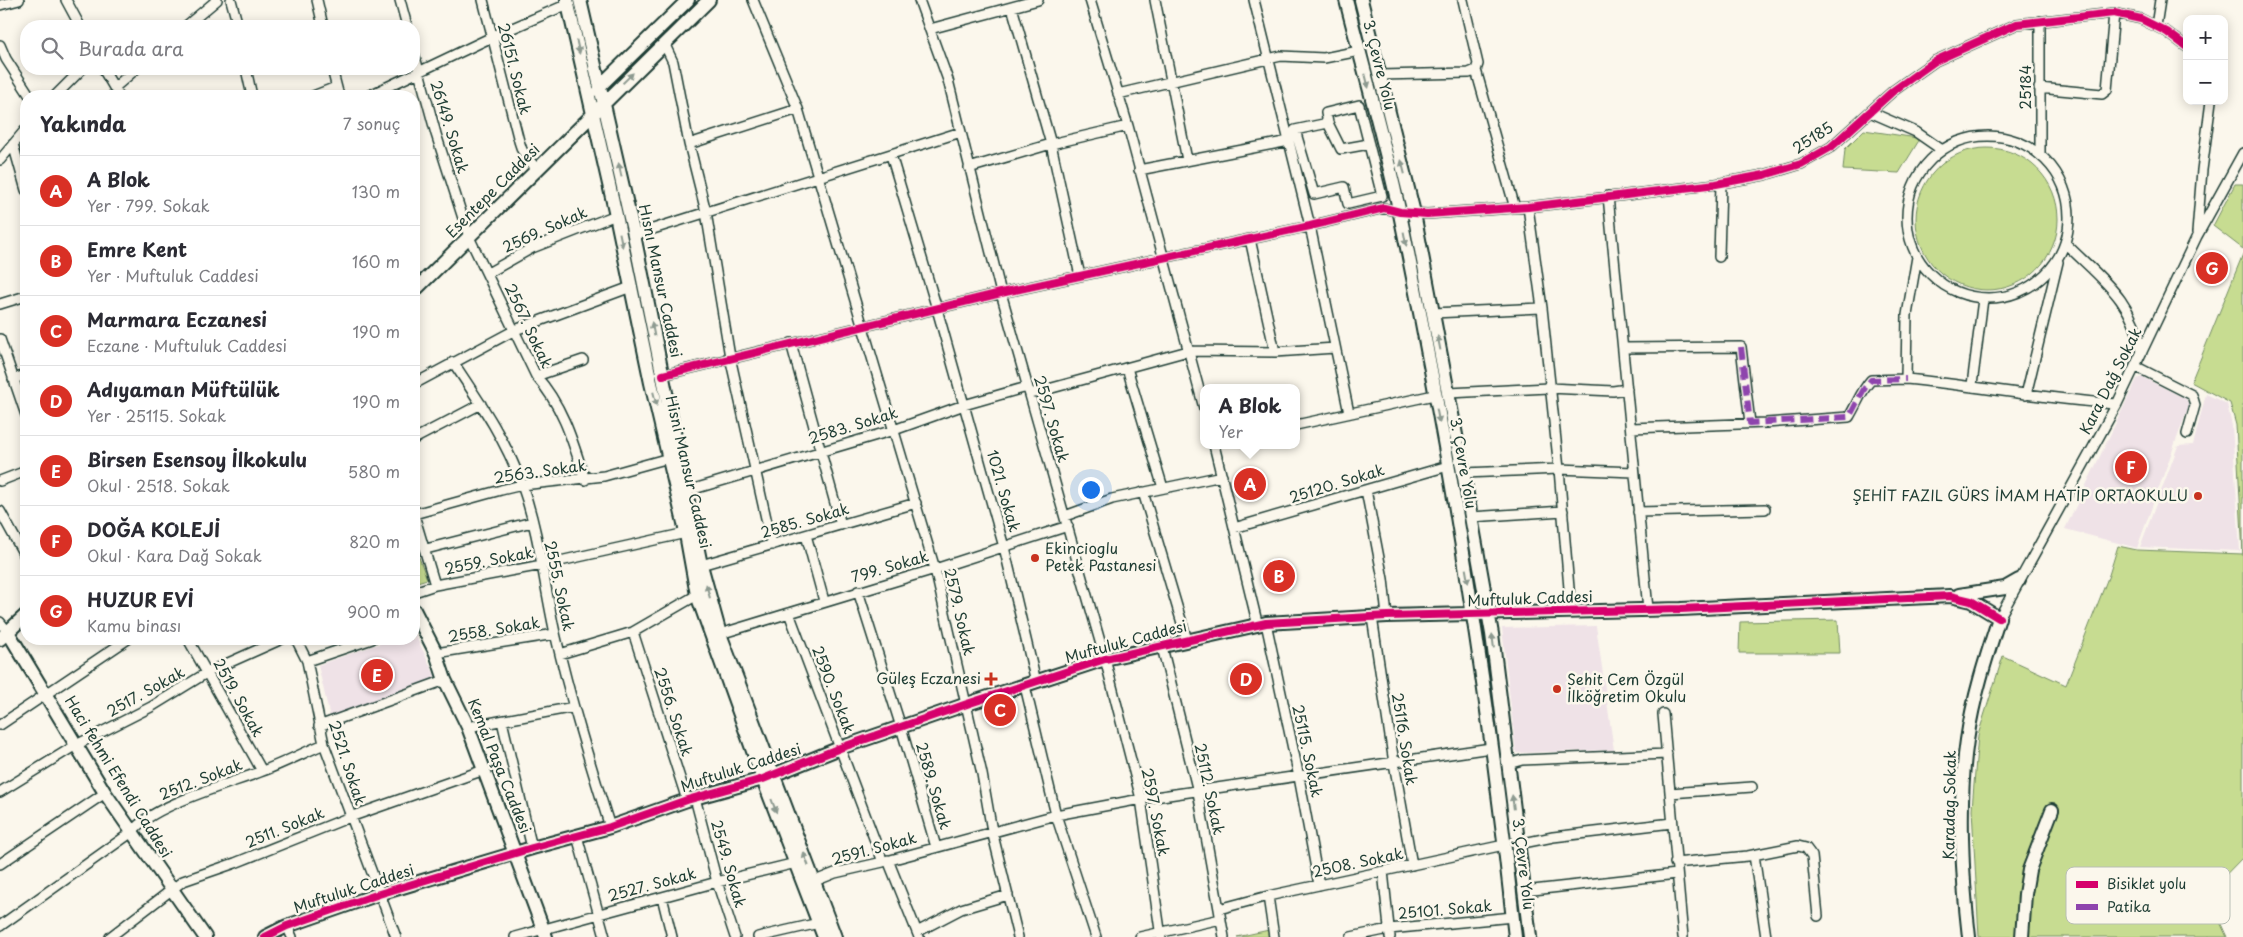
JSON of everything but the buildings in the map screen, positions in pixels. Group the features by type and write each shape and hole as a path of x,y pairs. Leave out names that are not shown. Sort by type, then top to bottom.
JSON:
{"main road":[{"path":"594,112 601,85 688,0"},
{"name":"Esentepe Caddesi","path":"420,285 709,0"},
{"name":"3. Çevre Yolu","path":"1346,0 1400,212 1448,466 1474,615 1516,937"},
{"name":"3. Çevre Yolu","path":"1361,0 1414,213 1464,473 1489,615 1530,937"},
{"name":"Hısnı Mansur Caddesi","path":"572,1 594,57 605,101 701,565 720,634 768,777 815,881 835,937"},
{"name":"Hisni Mansur Caddesi","path":"572,1 631,287 686,533 697,595 768,777 796,863 824,937"},
{"path":"594,57 603,64 609,64 648,38"},
{"path":"1950,596 1999,590 2019,580"},
{"name":"Muftuluk Caddesi","path":"266,937 289,932 379,894 532,848 610,827 691,799 768,777 840,748 1105,659 1162,648 1187,640 1262,624 1387,616 1489,615 1950,596 1971,601 1999,618"},
{"name":"Karadag Sokak","path":"1969,937 1963,824 1963,782 1967,740 1975,698 1999,618"},
{"path":"3,631 20,619"},
{"name":"Kemal Paşa Caddesi","path":"420,628 436,653 445,680 468,727 544,934"},
{"name":"Haci fehmi Efendi Caddesi","path":"3,631 47,695 106,793 205,937"},
{"path":"2022,937 2025,894 2030,870 2052,810"}],"street":[{"path":"0,5 19,0"},
{"path":"66,0 77,20"},
{"path":"193,20 217,0"},
{"path":"231,0 236,20"},
{"path":"317,0 322,20"},
{"path":"400,0 405,20"},
{"name":"26151. Sokak","path":"483,0 519,142 522,150 536,170"},
{"name":"2579. Sokak","path":"753,0 798,109 935,569 967,704 992,831 1018,937"},
{"name":"2597. Sokak","path":"919,0 948,80 1002,293 1105,659 1141,799 1161,935"},
{"path":"930,29 1038,0"},
{"path":"1090,0 1128,126 1200,394"},
{"path":"1155,0 1187,160"},
{"path":"1254,0 1289,141 1302,175 1314,194 1344,187 1348,204 1382,196 1369,144 1359,105 1326,113 1328,123 1340,149 1369,144"},
{"path":"1463,0 1478,64 1476,70 1515,208"},
{"path":"2156,26 2160,0"},
{"path":"420,72 572,1"},
{"path":"1012,7 1051,144 1080,276"},
{"path":"2040,88 2102,94 2107,90 2114,13"},
{"name":"25185","path":"663,375 730,357 1002,293 1384,208 1400,212 1428,214 1528,207 1721,183 1764,175 1801,164 1831,147 1893,91 1935,61 2017,24 2114,13 2141,19 2156,26 2183,44"},
{"name":"25184","path":"2040,21 2040,153"},
{"path":"664,43 673,62 689,144 706,212 730,357 772,545"},
{"path":"0,45 6,60 26,90"},
{"path":"1118,94 1268,59 1290,56 1324,58 1359,51"},
{"path":"1380,74 1469,74 1476,70"},
{"path":"61,90 76,75"},
{"path":"106,75 114,88 129,75"},
{"path":"247,75 251,90"},
{"path":"333,75 337,90"},
{"path":"381,90 413,75"},
{"name":"26149. Sokak","path":"420,75 469,237"},
{"path":"328,90 336,87"},
{"path":"2197,236 2202,170 2210,105"},
{"path":"689,144 798,109"},
{"path":"1870,112 1916,132 1942,150"},
{"path":"1328,123 1295,130 1310,226 1349,413"},
{"path":"969,168 1051,144 1128,126"},
{"path":"634,235 818,179 961,132"},
{"path":"1991,135 2009,138 2025,144 2040,153 2047,160 2057,178 2064,200 2067,222 2066,243 2058,259 2044,276 2026,290 2005,297 1983,299 1963,295 1944,286 1929,273 1917,256 1908,234 1907,210 1912,187 1924,166 1942,150 1966,139 1991,135"},
{"path":"0,160 20,136"},
{"path":"1139,170 1289,141"},
{"path":"13,144 20,169"},
{"name":"Kara Dağ Sokak","path":"1999,618 2117,404 2197,236 2243,153"},
{"name":"1021. Sokak","path":"891,155 1004,546 1056,814 1096,937"},
{"path":"1720,257 1721,183"},
{"path":"1608,196 1648,609"},
{"path":"1528,207 1542,308 1559,469 1571,612"},
{"name":"2569. Sokak","path":"488,273 532,248 616,215"},
{"name":"2567. Sokak","path":"469,237 536,376 563,416 585,480"},
{"path":"1250,239 1276,352"},
{"path":"2066,243 2124,302 2135,326 2142,353"},
{"path":"1906,380 1907,315 1917,256"},
{"path":"2026,395 2058,259"},
{"path":"420,381 515,330 631,287"},
{"path":"0,304 20,298"},
{"path":"1972,385 1983,299"},
{"path":"1433,313 1542,308"},
{"path":"0,339 20,398"},
{"path":"791,343 841,525"},
{"path":"1623,348 1741,347 1750,423"},
{"name":"2583. Sokak","path":"687,492 821,450 894,430 964,404 1127,368 1188,351 1276,352 1335,348"},
{"path":"536,376 583,360"},
{"name":"2555. Sokak","path":"453,362 481,404 507,449 522,485 542,565 560,654 610,827"},
{"path":"2135,366 2192,395 2195,405 2187,434"},
{"path":"1127,368 1163,488"},
{"path":"13,379 20,377"},
{"path":"1631,428 1849,417 1856,406 1862,389 1871,380 1906,380 1972,385 2026,395 2117,404"},
{"path":"1449,393 1549,388 1613,391 1627,389"},
{"path":"1300,424 1434,395"},
{"path":"420,436 481,404"},
{"name":"25115. Sokak","path":"1215,449 1234,528 1262,624 1299,777 1318,885"},
{"name":"2563. Sokak","path":"420,513 522,485 585,480 669,458"},
{"name":"25120. Sokak","path":"1234,528 1448,466"},
{"path":"1464,473 1559,469 1634,472"},
{"path":"0,481 20,473"},
{"path":"1065,516 1143,492 1222,476"},
{"path":"1366,490 1383,579 1387,616"},
{"path":"1143,492 1187,640"},
{"name":"2585. Sokak","path":"701,565 916,503"},
{"path":"1638,512 1765,509"},
{"path":"0,511 20,547"},
{"path":"1471,517 1563,512"},
{"path":"426,549 532,522"},
{"name":"799. Sokak","path":"720,634 935,569 1068,526"},
{"path":"420,532 436,585"},
{"name":"2559. Sokak","path":"420,590 436,585 542,565 686,533"},
{"path":"806,535 824,601"},
{"name":"2589. Sokak","path":"858,591 936,847"},
{"path":"560,654 633,632 697,595"},
{"name":"2590. Sokak","path":"789,613 840,748 918,934"},
{"name":"25116. Sokak","path":"1372,617 1394,764 1412,865"},
{"name":"2556. Sokak","path":"633,632 691,799"},
{"name":"2558. Sokak","path":"436,653 555,634"},
{"path":"0,725 119,645"},
{"name":"2519. Sokak","path":"192,645 262,771"},
{"name":"2517. Sokak","path":"0,792 76,745 152,707 208,672 269,645"},
{"name":"2521. Sokak","path":"299,645 307,661 324,744 396,937"},
{"path":"307,661 354,645"},
{"name":"25112. Sokak","path":"1162,648 1198,792 1224,937"},
{"path":"319,726 445,680"},
{"path":"468,727 574,707"},
{"path":"1663,714 1683,937"},
{"path":"502,721 532,848"},
{"name":"2512. Sokak","path":"0,926 162,809 262,771 324,744"},
{"name":"2591. Sokak","path":"815,881 835,873 886,861 1056,814 1141,799 1394,764 1491,748"},
{"path":"1508,764 1522,760 1667,754"},
{"name":"2511. Sokak","path":"110,937 183,881 235,863 350,817 484,770"},
{"path":"1670,793 1752,787"},
{"path":"0,864 106,793"},
{"name":"2549. Sokak","path":"691,799 735,937"},
{"path":"1518,844 1553,837 1672,823"},
{"path":"577,836 605,937"},
{"name":"2508. Sokak","path":"1220,909 1268,896 1504,845"},
{"path":"1675,863 1754,854 1798,846 1806,848 1812,856 1818,916"},
{"path":"1754,854 1766,937"},
{"name":"2527. Sokak","path":"515,937 544,934 599,914 796,863"},
{"path":"1383,871 1389,933"},
{"path":"1524,891 1677,874"},
{"path":"918,934 962,909 1008,895"},
{"path":"1268,896 1274,937"},
{"path":"662,897 672,937"},
{"name":"25101. Sokak","path":"1351,937 1513,918"},
{"path":"1140,937 1161,935 1221,919"},
{"path":"758,937 819,923"}],"shaded area":[{"path":"2142,377 2186,399 2189,405 2137,548 2065,529 2137,379"},
{"name":"ŞEHİT FAZIL GÜRS İMAM HATİP ORTAOKULU","path":"2206,394 2227,404 2232,426 2240,551 2140,547 2178,446 2193,445"},
{"name":"Şehit Cem Özgül İlköğretim Okulu","path":"1596,626 1614,750 1516,753 1502,628"},
{"path":"420,644 439,684 330,717 318,665 376,645"}],"green space":[{"path":"1864,130 1917,138 1918,142 1899,173 1843,170 1845,149"},
{"path":"1987,148 2001,149 2014,153 2027,160 2037,169 2046,179 2053,192 2057,205 2057,233 2053,246 2046,259 2037,269 2027,278 2014,285 2001,289 1987,290 1973,289 1960,285 1947,278 1937,269 1928,259 1921,246 1917,233 1916,219 1917,205 1921,192 1928,179 1937,169 1947,160 1960,153 1973,149"},
{"path":"2235,184 2243,184 2243,249 2213,226"},
{"path":"2243,254 2243,554 2236,425 2230,403 2191,382"},
{"path":"2118,546 2137,550 2243,554 2243,857 2230,870 2230,867 2066,867 2066,924 2221,924 2227,937 1979,937 1972,809 1978,735 2003,656 2066,685 2109,575"},
{"path":"420,560 427,579 420,581"},
{"path":"1838,620 1840,653 1739,653 1740,622"},
{"path":"1269,930 1270,937 1237,937"}],"marked path":[{"path":"1741,347 1750,423 1849,417 1871,380 1906,379"}],"cycle path":[{"path":"663,375 1001,293 1310,226 1384,208 1400,212 1427,214 1528,207 1716,184 1764,175 1801,164 1831,147 1893,91 1935,61 2017,24 2114,13 2141,19 2167,32 2183,44"},
{"path":"265,937 287,926 379,894 532,848 610,827 687,800 763,779 840,748 1105,659 1266,623 1387,616 1681,609 1950,596 1971,601 1999,618"}],"place":[{"name":"HUZUR EVİ","path":"2212,268"},
{"name":"DOĞA KOLEJİ","path":"2131,467"},
{"name":"A Blok","path":"1250,484"},
{"name":"ŞEHİT FAZIL GÜRS İMAM HATİP ORTAOKULU","path":"2198,496"},
{"name":"Ekincioglu Petek Pastanesi","path":"1035,558"},
{"name":"Emre Kent","path":"1279,576"},
{"name":"Birsen Esensoy İlkokulu","path":"377,675"},
{"name":"Güleş Eczanesi","path":"991,679"},
{"name":"Adıyaman Müftülük","path":"1246,679"},
{"name":"Şehit Cem Özgül İlköğretim Okulu","path":"1557,689"},
{"name":"Marmara Eczanesi","path":"1000,710"}]}
